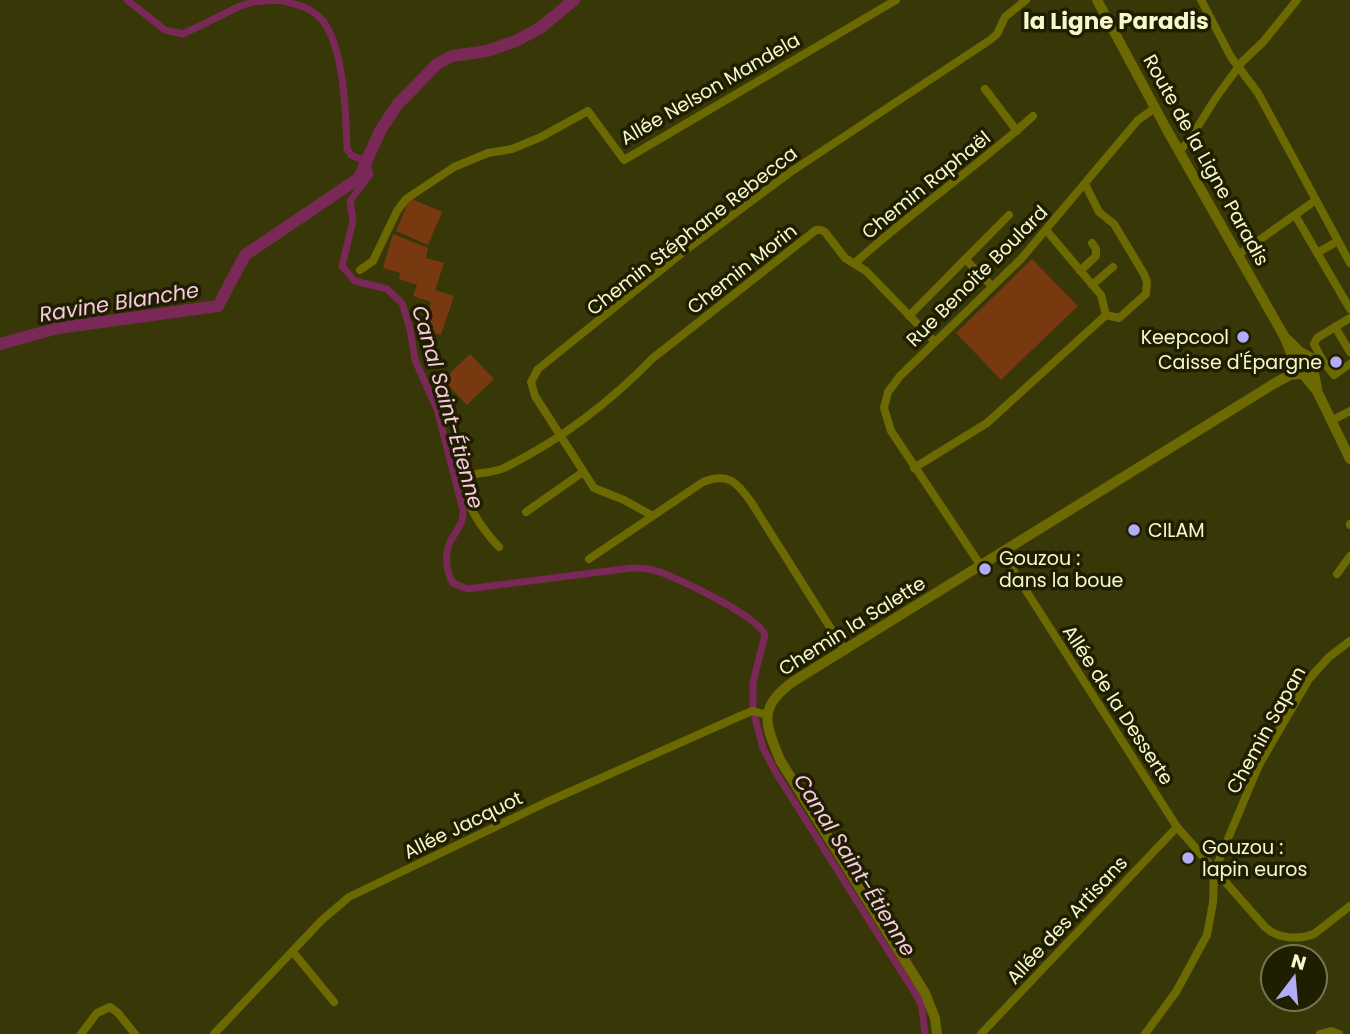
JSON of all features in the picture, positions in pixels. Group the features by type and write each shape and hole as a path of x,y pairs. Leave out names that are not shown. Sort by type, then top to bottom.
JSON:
{"main road":[{"name":"Route de la Ligne Paradis","path":"1097,0 1296,359"},
{"path":"1311,368 1295,369 1296,359 1312,357 1311,368 1317,391 1350,459"}],"street":[{"name":"Allée Nelson Mandela","path":"360,270 373,261 397,211 406,199 454,167 488,153 512,149 588,111 624,159 896,0"},
{"name":"Chemin Stéphane Rebecca","path":"651,515 624,500 598,491 583,472 532,390 531,381 538,369 687,249 792,171 990,40 997,34 1005,17 1026,0"},
{"path":"1201,0 1238,67 1258,93 1350,262"},
{"path":"1180,150 1189,141 1214,99 1238,67 1263,42 1287,3 1297,0"},
{"name":"Chemin Raphaël","path":"985,89 1017,131"},
{"name":"Rue Benoite Boulard","path":"914,468 891,431 884,408 888,392 934,341 1021,259 1138,120 1156,108"},
{"name":"Chemin Raphaël","path":"855,263 903,220 971,170 1033,116"},
{"path":"1085,184 1099,212 1114,224 1147,282 1146,294 1119,318 1106,315"},
{"path":"1238,255 1316,200"},
{"path":"909,316 1009,215"},
{"path":"1295,215 1350,309"},
{"name":"Chemin Morin","path":"560,435 607,401 653,358 816,230 825,232 845,258 866,271 934,341"},
{"path":"1046,230 1101,295 1106,315"},
{"path":"1317,253 1338,241"},
{"path":"1080,271 1096,256 1092,243"},
{"path":"965,259 992,286"},
{"path":"1092,285 1113,267"},
{"path":"981,566 914,468 987,423 1106,315"},
{"path":"1350,318 1317,338 1311,368 1334,376 1350,364"},
{"path":"1335,327 1350,352"},
{"name":"Chemin la Salette","path":"1275,383 1296,359"},
{"name":"Chemin la Salette","path":"768,715 772,699 782,690 1275,383 1311,368"},
{"path":"1331,421 1350,411"},
{"path":"499,547 475,517 465,480 475,473 502,469 560,435"},
{"path":"526,512 583,472"},
{"path":"589,559 651,515 714,478 727,479 739,485 845,651"},
{"name":"Allée de la Desserte","path":"1002,552 1177,827 1265,926 1276,935 1301,937 1314,934 1350,906"},
{"path":"1337,574 1350,556"},
{"name":"Chemin Sapan","path":"1145,1034 1176,992 1207,935 1215,868 1259,765 1309,679 1329,657 1350,641"},
{"name":"Allée Jacquot","path":"214,1034 322,920 349,897 547,802 737,717 752,711 768,715"},
{"path":"768,715 768,729 780,760 925,993 935,1017 937,1034"},
{"name":"Allée des Artisans","path":"981,1034 1177,827"},
{"path":"293,952 334,1002"},
{"path":"81,1034 97,1013 110,1007 135,1034"},
{"path":"1320,1034 1331,1031 1339,1034"}],"shaded area":[{"path":"410,198 442,212 428,245 396,231"},
{"path":"393,234 428,248 426,258 444,263 435,290 454,296 441,335 423,329 431,302 413,296 417,285 399,279 400,273 383,268"},
{"path":"1032,259 1078,306 1001,380 956,333"},
{"path":"470,354 494,379 467,405 443,380"}],"waterway":[{"name":"Canal Saint-Étienne","path":"127,0 165,30 183,34 252,2 279,0"},
{"name":"Canal Saint-Étienne","path":"279,0 303,7 319,16 330,33 340,64 347,149 351,155 365,161 370,174 350,201 353,221 342,266 355,281 387,289 402,303 415,360 437,409 463,510 461,523 447,551 447,568 453,583 467,589 632,568 660,572 701,590 734,609 749,618 765,635 753,682 753,705"},
{"name":"Ravine Blanche","path":"0,344 58,328 218,306 245,255 359,178 380,131 397,105 437,64 452,56 487,51 518,40 540,28 574,0"},
{"name":"Canal Saint-Étienne","path":"754,714 763,748 776,773 918,998 925,1034"}],"place":[{"name":"Keepcool","path":"1243,337"},
{"name":"Caisse d'Épargne","path":"1336,362"},
{"name":"CILAM","path":"1134,530"},
{"name":"Gouzou : dans la boue","path":"985,569"},
{"name":"Gouzou : lapin euros","path":"1188,858"}],"district":[{"name":"la Ligne Paradis","path":"1116,21"}]}
